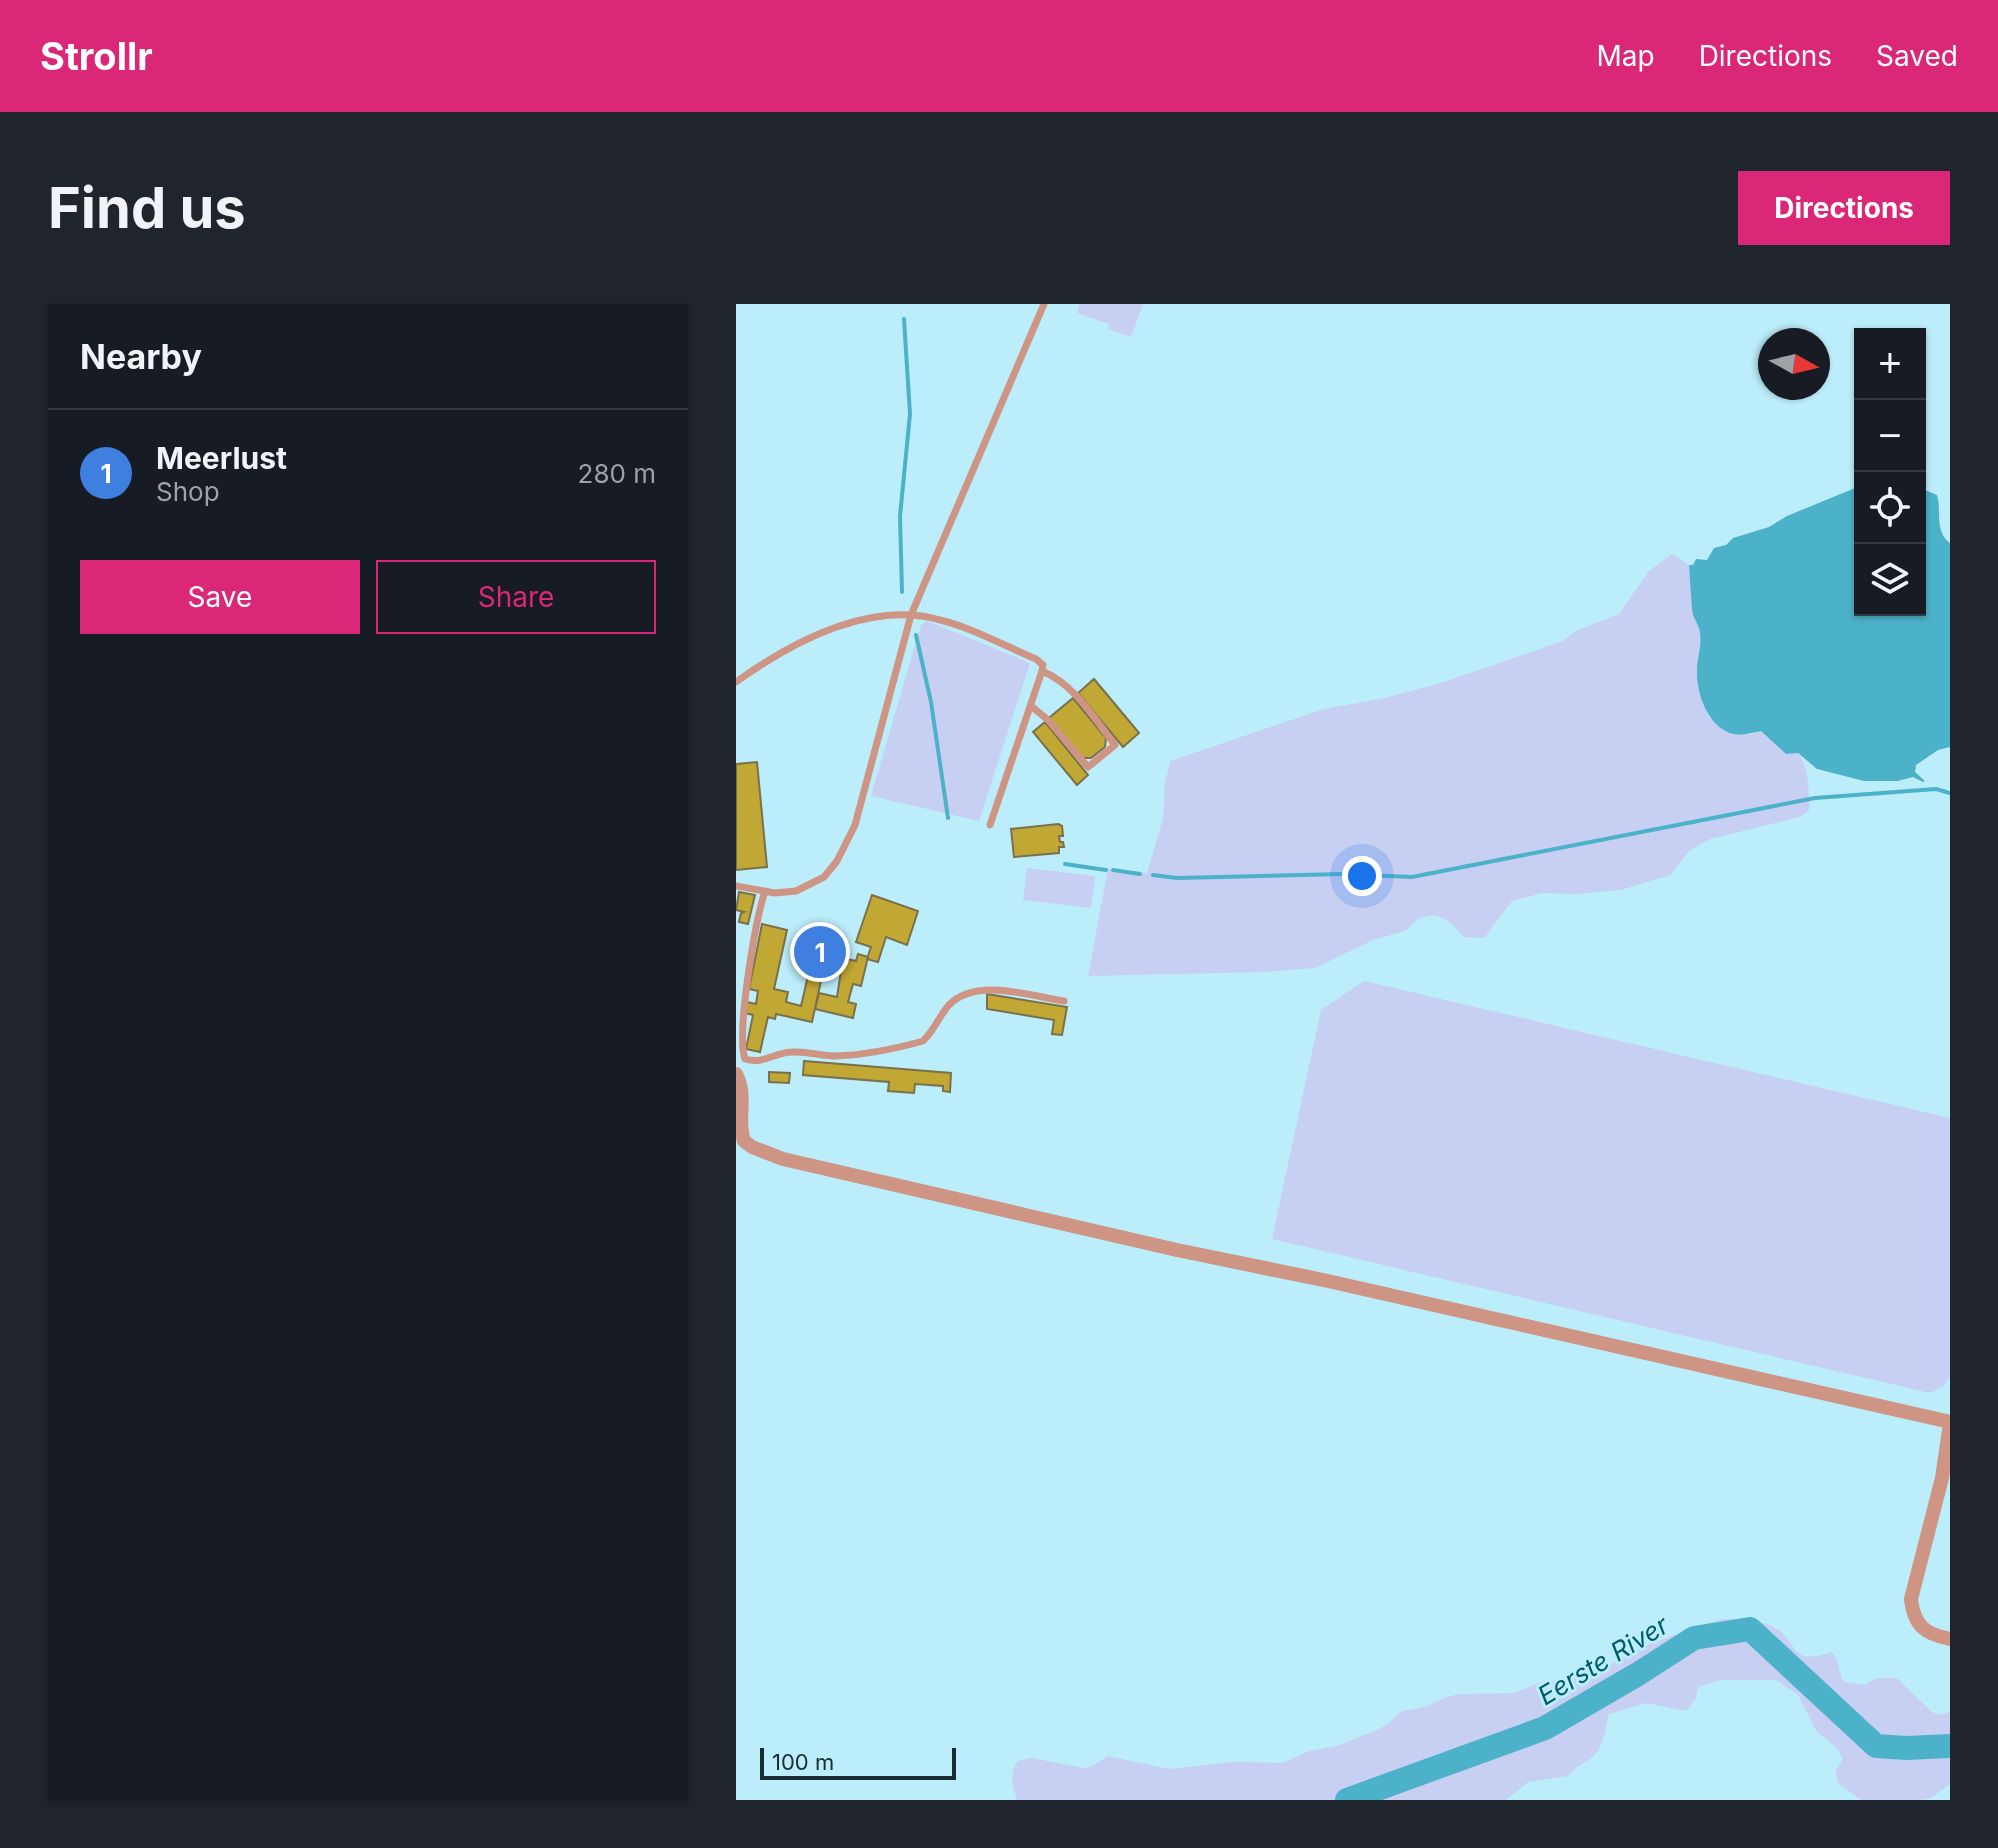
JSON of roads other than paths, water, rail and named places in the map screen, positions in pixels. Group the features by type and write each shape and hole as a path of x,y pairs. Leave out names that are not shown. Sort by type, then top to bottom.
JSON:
{"street":[{"path":"736,1074 742,1090 740,1120 744,1141 783,1159 1162,1247 1448,1307 1950,1422 1942,1478 1911,1599 1912,1612 1920,1628 1932,1635 1950,1639"}],"lane":[{"path":"736,886 785,893 806,888 824,877 837,861 855,825 911,615 1044,304"},
{"path":"736,682 785,651 827,630 851,622 911,615 941,620 1040,662 1042,671 990,825"},
{"path":"1031,706 1048,720 1088,767 1115,745 1077,696 1058,677 1042,671"},
{"path":"765,891 744,960 740,991 738,1048 745,1059 755,1062 788,1052 841,1056 923,1041 951,1003 970,993 996,991 1064,1001"}],"waterway":[{"path":"902,592 900,516 910,414 904,319"},
{"path":"916,635 931,702 948,818"},
{"path":"1153,875 1177,878 1343,874 1412,877 1815,798 1936,789 1950,793"},
{"path":"1065,864 1106,870"},
{"path":"1113,870 1140,874"},
{"name":"Eerste River","path":"1347,1800 1545,1728 1694,1638 1750,1629 1876,1746 1950,1746"}],"place":[{"name":"Meerlust","path":"820,952"}]}
